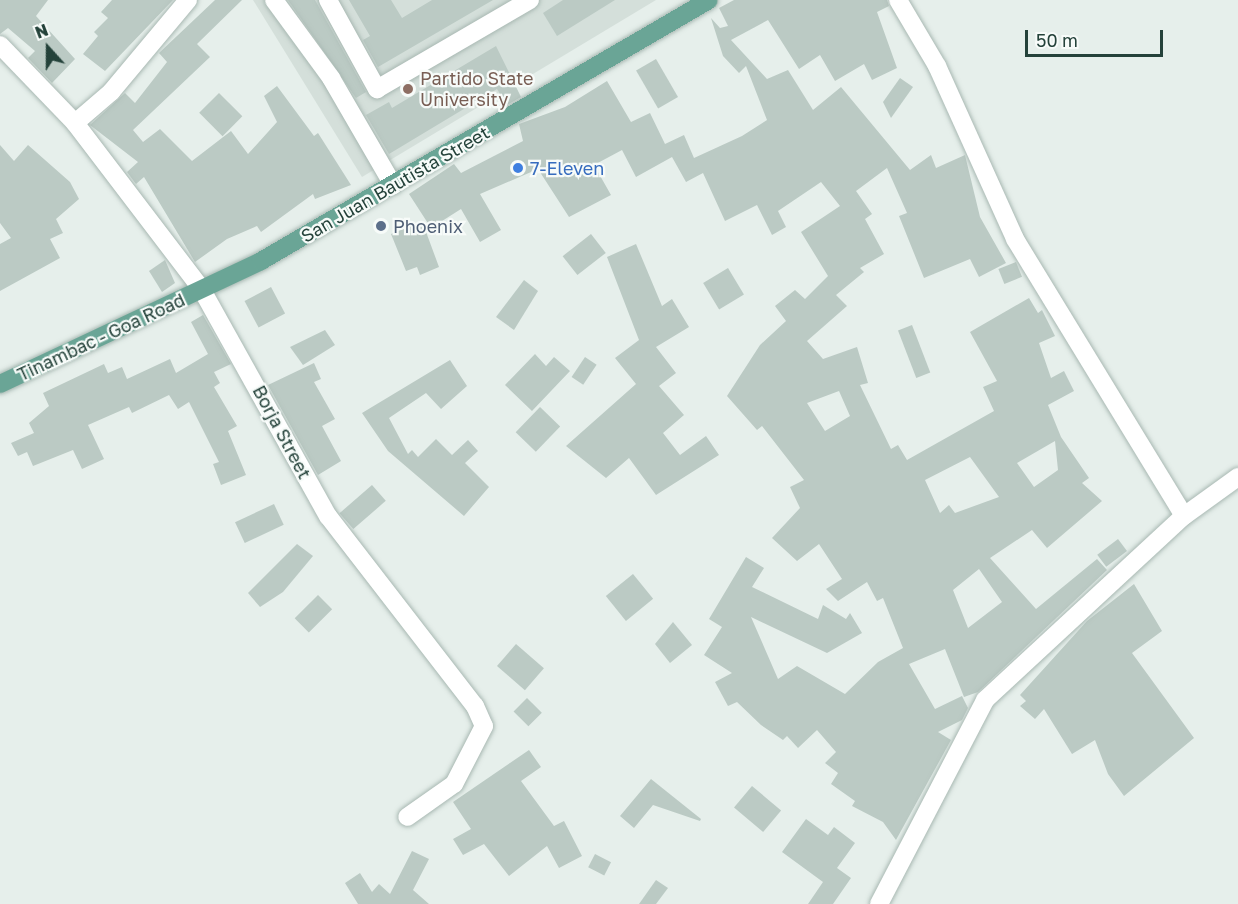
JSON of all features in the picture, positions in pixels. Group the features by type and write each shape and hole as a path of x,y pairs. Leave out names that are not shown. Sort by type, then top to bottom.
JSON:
{"main road":[{"name":"San Juan Bautista Street","path":"202,290 393,185 709,0"},
{"name":"Tinambac - Goa Road","path":"0,384 202,290"}],"street":[{"path":"75,123 111,92 188,0"},
{"path":"274,0 331,78 393,185"},
{"path":"328,0 377,89 530,0"},
{"path":"898,0 937,66 1015,239 1184,516"},
{"name":"Borja Street","path":"0,45 75,123 202,290 328,516 475,706 483,726 454,784 407,817"},
{"path":"879,904 985,700 1184,516 1238,477"}],"shaded area":[{"name":"Partido State University","path":"253,0 656,0 362,177"}],"building":[{"path":"0,0 48,0 36,16 75,59 52,83 28,58 35,51 8,28 0,34"},
{"path":"112,0 173,0 105,71 83,54 98,36 94,32 108,18 101,12"},
{"path":"215,0 242,0 197,44 210,57 133,130 143,142 160,129 192,161 231,131 248,154 277,122 264,96 277,86 314,136 318,133 351,185 315,199 313,194 261,232 257,226 227,239 195,262 144,177 136,184 127,172 138,162 90,125 125,93 135,103 167,62 159,53"},
{"path":"288,0 315,0 366,92 356,98"},
{"path":"349,0 391,0 402,18 432,0 493,0 378,67 363,40 370,36"},
{"path":"563,0 615,0 557,36 543,13"},
{"path":"734,0 887,0 889,6 877,12 897,68 872,80 864,64 835,81 820,55 799,69 768,20 731,40 767,79 788,70 813,110 841,87 910,170 931,155 936,168 965,155 980,217 1006,263 979,277 970,259 924,278 899,216 907,213 887,168 856,191 872,214 865,219 884,254 860,268 864,272 836,295 847,306 807,341 823,359 857,347 868,383 860,385 891,449 898,445 907,460 994,411 983,387 997,381 970,332 1029,298 1038,313 1042,310 1055,336 1039,343 1051,378 1064,371 1074,391 1048,405 1061,437 1089,478 1082,483 1102,501 1047,548 1032,530 990,558 1036,609 1097,559 1107,570 978,692 964,697 945,649 909,664 935,709 962,696 968,708 962,720 938,732 951,740 896,840 883,822 852,806 855,801 831,784 838,773 825,763 836,752 817,730 798,748 787,736 783,740 761,725 737,702 728,706 715,682 732,673 704,655 722,627 709,619 746,557 764,568 752,587 818,619 823,605 846,619 850,613 862,633 827,653 751,617 778,679 797,666 845,694 878,662 903,648 883,598 877,601 867,582 838,601 826,589 842,579 819,544 797,561 772,538 800,508 790,487 804,480 762,426 757,430 727,396 760,345 786,321 775,306 795,290 805,299 828,276 801,232 840,206 821,182 778,211 786,227 772,235 757,205 725,221 703,173 686,182 672,157 636,177 622,150 594,165 611,195 569,217 538,169 480,194 501,230 480,242 461,209 431,228 409,194 454,164 461,173 523,141 519,124 565,107 607,81 631,122 650,113 665,144 684,135 694,158 742,136 767,120 746,66 739,73 723,56 711,18 720,28 728,26 719,8","holes":["839,391 850,416 825,431 807,403","1055,441 1058,470 1034,487 1017,463","970,457 999,497 955,513 949,505 940,513 925,480","979,569 1002,602 968,628 953,590"]},
{"path":"496,46 521,97 507,105 497,89 389,154 366,115 389,102 392,108"},
{"path":"656,59 678,97 658,109 636,70"},
{"path":"900,78 913,87 891,118 883,102"},
{"path":"219,93 242,116 223,136 199,113"},
{"path":"0,145 14,161 28,145 70,182 79,199 56,219 63,233 50,239 60,258 0,291 0,244 11,238 0,223"},
{"path":"422,221 439,267 420,275 417,267 406,271 391,234"},
{"path":"591,234 606,253 577,275 563,256"},
{"path":"636,244 662,306 672,299 689,327 656,347 676,373 659,386 684,415 663,433 680,455 706,436 719,455 656,495 629,458 606,478 566,446 636,384 615,358 639,340 607,257"},
{"path":"165,260 175,283 162,292 149,271"},
{"path":"1016,262 1022,277 1004,284 998,269"},
{"path":"728,268 744,295 719,310 703,283"},
{"path":"524,280 538,291 514,330 496,317"},
{"path":"271,287 285,313 259,328 245,301"},
{"path":"203,315 231,364 214,372 220,383 214,387 237,426 228,431 246,475 221,485 213,464 219,462 189,402 178,409 169,395 132,413 129,407 88,425 104,459 82,469 73,450 33,466 27,452 18,456 11,443 34,433 29,423 49,406 43,393 104,364 108,373 122,367 127,379 170,359 176,373 208,354 191,322"},
{"path":"912,325 930,373 916,378 898,330"},
{"path":"325,330 335,345 303,365 290,347"},
{"path":"535,354 546,366 554,357 570,371 532,411 505,385"},
{"path":"585,357 597,365 583,385 572,377"},
{"path":"450,360 467,386 441,409 426,393 389,418 408,454 412,450 418,457 436,439 452,455 468,440 478,451 465,463 489,487 464,516 388,451 362,413"},
{"path":"314,363 321,379 314,382 335,419 322,426 341,461 318,475 268,385"},
{"path":"540,407 560,426 536,452 516,432"},
{"path":"372,485 386,501 353,529 340,513"},
{"path":"274,504 284,525 245,543 235,522"},
{"path":"1118,539 1127,551 1106,567 1097,555"},
{"path":"297,544 313,556 283,592 260,607 248,593"},
{"path":"633,574 653,599 626,621 606,596"},
{"path":"1134,584 1162,631 1132,653 1194,738 1124,796 1108,774 1095,740 1072,754 1044,709 1035,719 1020,706 1026,701 1020,695 1087,621"},
{"path":"318,595 332,609 309,632 295,618"},
{"path":"673,622 692,645 670,663 655,644"},
{"path":"516,644 544,668 525,690 497,666"},
{"path":"527,698 542,713 528,726 514,711"},
{"path":"529,750 541,767 521,781 554,826 564,821 582,856 559,868 547,846 509,876 484,844 463,855 453,839 471,829 453,802"},
{"path":"651,779 701,819 700,821 653,805 634,828 620,816"},
{"path":"752,786 781,810 763,832 734,807"},
{"path":"806,819 828,835 834,827 855,843 837,868 851,878 833,904 808,904 823,882 782,852"},
{"path":"412,851 429,859 413,890 429,904 358,904 345,883 360,873 372,892 379,884 390,894"},
{"path":"595,854 611,862 604,876 588,867"},
{"path":"656,880 668,888 656,904 639,904"}],"place":[{"name":"Partido State University","path":"408,89"},
{"name":"7-Eleven","path":"518,168"},
{"name":"Phoenix","path":"381,226"}]}
